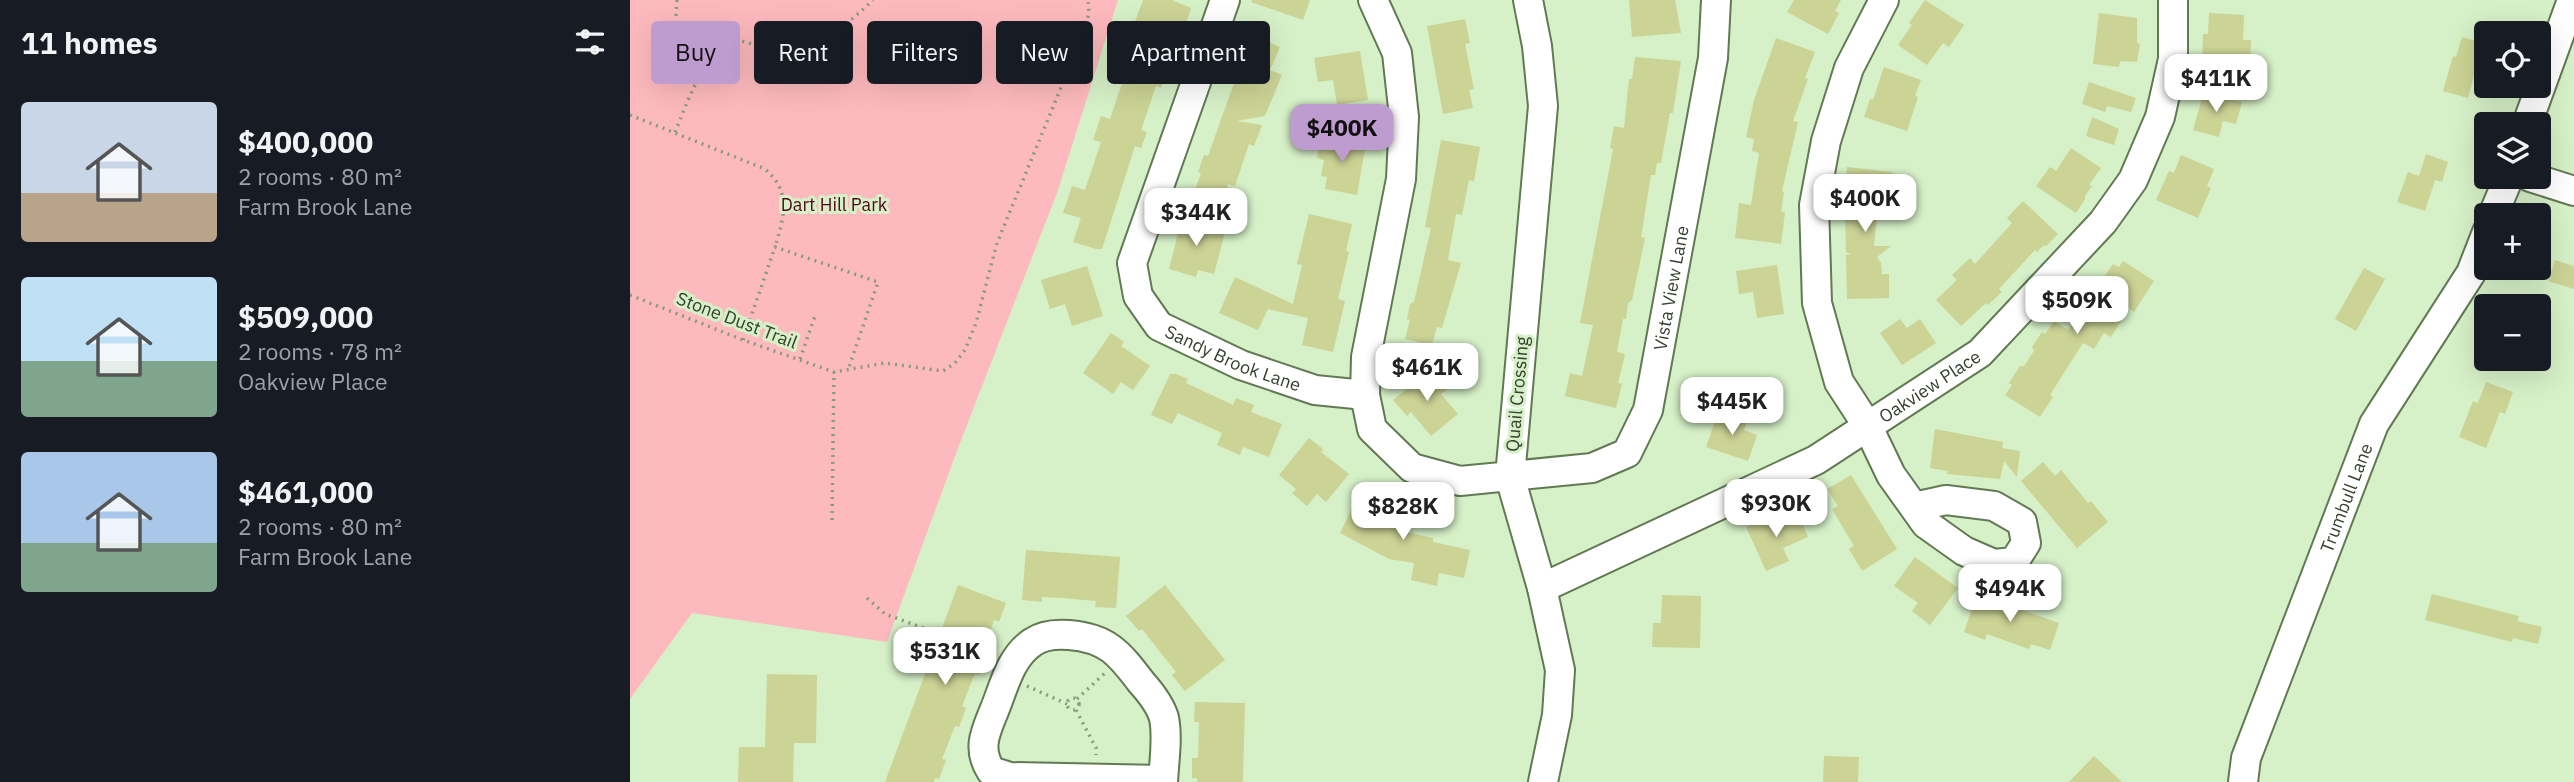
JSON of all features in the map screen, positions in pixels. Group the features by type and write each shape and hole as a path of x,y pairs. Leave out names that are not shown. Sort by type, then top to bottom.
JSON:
{"street":[{"name":"Sandy Brook Lane","path":"1225,0 1132,263 1138,296 1159,326 1241,365 1315,390 1365,395"},
{"name":"Vista View Lane","path":"1373,0 1396,53 1404,117 1401,179 1366,357 1365,395 1372,429 1412,468 1460,481 1592,468 1627,453 1648,410 1713,58 1716,0"},
{"name":"Quail Crossing","path":"1528,0 1538,46 1543,106 1510,477 1542,588 1560,670 1557,715 1543,782"},
{"path":"1884,0 1849,68 1826,141 1814,205 1817,303 1839,382 1867,425 1891,475 1914,507"},
{"name":"Oakview Place","path":"1542,588 1816,460 1980,353 2103,222 2133,180 2160,117 2173,59 2174,0"},
{"path":"2532,112 2572,0"},
{"path":"2551,184 2574,191"},
{"name":"Trumbull Lane","path":"2243,782 2246,758 2374,424 2474,263"},
{"path":"1059,634 1088,636 1107,644 1154,697 1164,717 1166,744 1163,781 1010,777 991,771 983,759 986,729 1010,670 1023,650 1043,637 1059,634"}],"path":[{"path":"676,21 677,0"},
{"path":"740,41 773,51 792,51 809,46 850,23 873,0"},
{"path":"832,520 834,372 885,363 943,371 955,363 965,350 976,323 997,243 1079,44 1089,14 1088,0"},
{"path":"675,132 695,84"},
{"path":"630,115 765,169 776,178 784,198 784,217 743,340"},
{"path":"775,247 878,282 848,370"},
{"name":"Stone Dust Trail","path":"630,295 743,340 834,372"},
{"path":"800,359 816,313"},
{"path":"867,598 885,614 989,651 1010,670 1067,704 1070,709 1076,710"},
{"path":"1067,704 1070,699 1077,699 1102,676"},
{"path":"1076,710 1079,705 1077,699"},
{"path":"1076,710 1096,748 1096,778"}],"green space":[{"name":"Dart Hill Park","path":"630,0 1118,0 1111,21 1107,21 1107,35 1093,79 1093,21 996,21 996,84 1091,84 1057,193 958,448 887,642 692,613 630,699"}],"building":[{"path":"1143,0 1172,0 1191,8 1187,21 1135,21"},
{"path":"1310,0 1303,20 1251,2"},
{"path":"1629,0 1675,0 1681,33 1632,37"},
{"path":"1794,0 1841,0 1835,11 1839,13 1828,34 1787,12"},
{"path":"1925,0 1964,25 1949,47 1943,43 1927,65 1898,45"},
{"path":"2099,13 2137,18 2137,43 2140,44 2137,62 2120,61 2119,67 2093,64"},
{"path":"2209,13 2244,15 2243,40 2251,40 2250,67 2202,65 2203,34 2208,34"},
{"path":"1465,19 1470,43 1465,44 1474,89 1469,90 1473,108 1443,114 1427,26"},
{"path":"2462,37 2474,40 2474,75 2468,98 2443,91 2453,56 2456,57"},
{"path":"1776,38 1815,52 1793,121 1798,122 1782,191 1781,212 1785,212 1781,244 1735,238 1739,203 1751,205 1759,153 1752,151 1754,139 1746,137 1754,100"},
{"path":"1270,43 1280,47 1270,70"},
{"path":"1360,51 1368,100 1337,105 1333,80 1318,82 1314,58"},
{"path":"1635,57 1681,61 1673,113 1670,113 1661,163 1657,163 1655,175 1651,175 1641,237 1645,238 1632,300 1628,303 1626,319 1623,319 1617,352 1625,354 1618,383 1622,384 1616,408 1565,396 1570,373 1582,376 1593,325 1580,323 1613,149 1610,148 1614,126 1624,128 1629,79 1632,79"},
{"path":"1884,67 1921,80 1907,131 1864,117"},
{"path":"1270,70 1282,75 1265,116 1237,121 1262,125 1254,146 1249,144 1235,186 1228,184 1223,200 1195,190 1204,155 1208,156 1234,84 1270,84"},
{"path":"2089,82 2136,98 2131,112 2107,106 2105,112 2082,104"},
{"path":"1122,84 1162,84 1161,88 1156,86 1141,130 1147,132 1141,148 1135,146 1102,249 1096,249 1073,242 1081,218 1063,213 1072,186 1085,190 1101,142 1093,140 1101,116 1110,119"},
{"path":"2204,91 2242,102 2236,124 2223,121 2219,137 2193,130"},
{"path":"2092,117 2119,129 2114,145 2086,136"},
{"path":"1321,136 1366,143 1357,195 1325,189 1327,177 1321,176 1324,160 1317,158"},
{"path":"1441,140 1480,147 1474,181 1469,180 1462,215 1456,214 1448,260 1461,263 1442,328 1437,327 1432,345 1405,339 1410,320 1407,319 1410,304 1414,302 1431,228 1425,227"},
{"path":"2071,148 2101,168 2089,185 2092,186 2076,213 2036,186 2050,167 2056,171"},
{"path":"2426,154 2448,162 2442,182 2435,180 2425,211 2397,202 2408,172 2419,176"},
{"path":"2181,155 2214,169 2207,186 2211,188 2198,218 2156,200 2169,171 2174,173"},
{"path":"1847,167 1892,172 1889,196 1879,195 1874,246 1891,246 1877,257 1881,263 1882,274 1889,274 1889,298 1847,299 1846,255 1851,254 1846,252"},
{"path":"2023,201 2058,234 2046,246 2037,252 2035,250 1999,289 2002,292 1961,326 1936,300 1957,280 1952,275 1970,258 1975,264 2012,223 2007,218"},
{"path":"1309,214 1352,224 1346,251 1349,252 1338,299 1345,301 1333,352 1302,345 1308,318 1268,309 1258,330 1219,313 1235,277 1293,304 1302,265 1297,264"},
{"path":"1182,217 1215,226 1214,229 1225,232 1214,274 1198,270 1196,277 1169,269"},
{"path":"2555,260 2574,266 2574,289 2548,281 2551,280"},
{"path":"2123,261 2154,281 2134,312 2129,308 2111,337 2104,333 2094,349 2083,343 2050,395 2053,397 2040,417 2005,395 2020,366 2024,366 2034,351 2032,347 2042,332 2045,334 2054,321 2068,330 2113,264 2119,267"},
{"path":"1777,265 1784,314 1757,318 1753,292 1739,294 1736,271"},
{"path":"1087,266 1103,316 1072,326 1065,304 1050,309 1041,280"},
{"path":"2364,268 2385,279 2356,331 2335,319"},
{"path":"1900,319 1907,328 1920,319 1936,343 1902,365 1880,333"},
{"path":"1111,333 1124,342 1121,346 1150,366 1133,390 1121,382 1113,394 1083,373"},
{"path":"1431,369 1447,389 1441,394 1458,414 1431,436 1411,412 1407,416 1393,400"},
{"path":"1170,374 1188,379 1186,383 1233,405 1236,398 1254,405 1251,412 1282,424 1269,457 1243,447 1240,455 1217,445 1222,433 1178,413 1172,424 1151,415"},
{"path":"2486,382 2513,392 2505,414 2500,412 2486,448 2459,437 2473,401 2478,403"},
{"path":"1727,412 1748,419 1744,430 1757,435 1748,461 1706,447 1715,421 1723,423"},
{"path":"1935,429 2003,442 2002,448 2020,451 2017,477 2004,461 2000,479 1947,474 1948,471 1930,468"},
{"path":"1309,438 1323,449 1321,452 1349,474 1326,502 1317,494 1307,506 1292,493 1296,489 1279,475"},
{"path":"2043,462 2055,476 2061,470 2108,522 2077,548 2021,481"},
{"path":"1851,475 1897,549 1862,571 1849,549 1854,546 1832,509 1838,506 1827,489"},
{"path":"1358,496 1385,510 1388,504 1410,515 1402,531 1433,538 1433,542 1470,550 1464,578 1439,573 1437,586 1411,580 1414,563 1389,559 1340,533"},
{"path":"1797,511 1808,537 1783,548 1789,561 1766,571 1746,527 1762,520 1765,525"},
{"path":"1026,550 1120,557 1116,608 1095,607 1096,601 1062,598 1042,597 1042,602 1022,600"},
{"path":"1915,557 1958,588 1930,625 1912,611 1918,603 1894,586"},
{"path":"958,585 1006,603 999,622 994,620 982,654 986,655 979,675 975,673 962,706 966,708 959,727 955,726 942,759 946,760 939,779 935,778 934,782 885,782"},
{"path":"1165,585 1225,660 1185,691 1172,675 1176,672 1142,629 1139,631 1126,616"},
{"path":"1977,594 2059,623 2050,650 2031,644 2029,649 1987,634 1985,640 1964,632"},
{"path":"2432,594 2519,616 2517,621 2542,627 2538,644 2513,638 2512,642 2425,620"},
{"path":"1662,595 1701,596 1700,648 1652,647 1653,623 1661,623"},
{"path":"767,674 817,675 816,743 794,743 793,782 738,782 739,747 765,747"},
{"path":"1195,702 1245,703 1243,782 1197,782 1197,778 1192,778 1192,758 1198,758 1199,722 1194,722"},
{"path":"1824,756 1859,757 1858,782 1823,782"},
{"path":"2094,756 2122,782 2069,782"}]}
